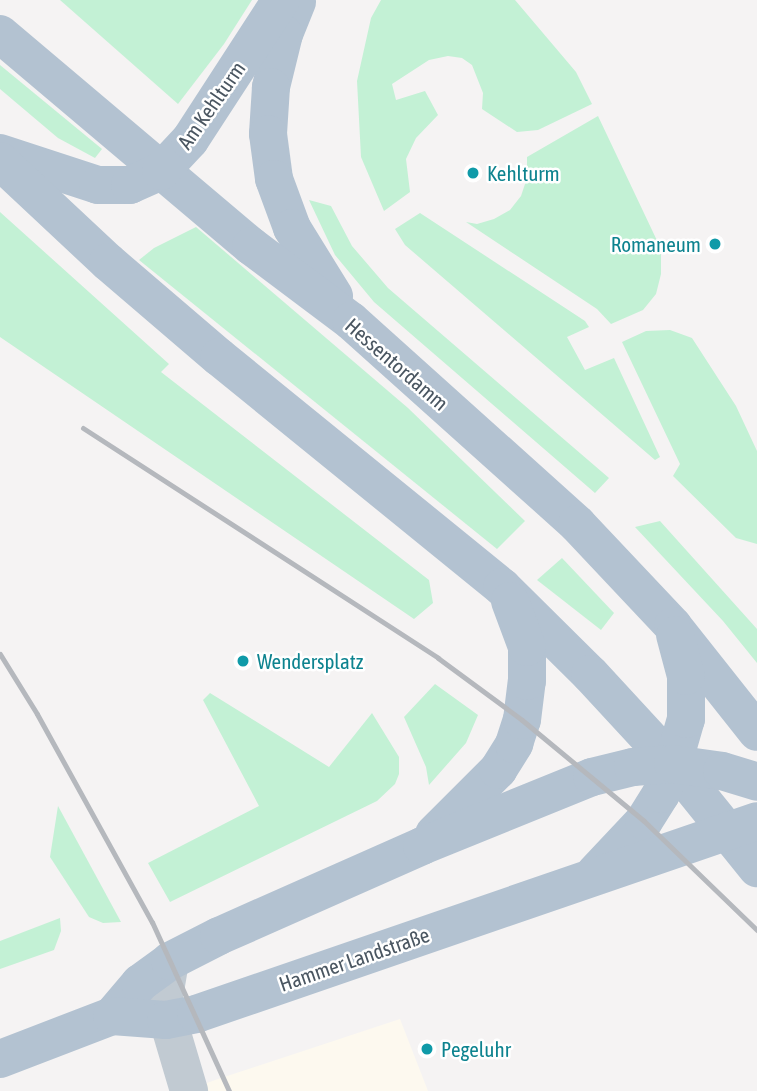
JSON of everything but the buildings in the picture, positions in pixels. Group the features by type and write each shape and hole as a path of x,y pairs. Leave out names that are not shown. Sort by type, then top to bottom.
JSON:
{"main road":[{"name":"Am Kehlturm","path":"0,153 98,185 130,185 161,171 190,140 281,0"},
{"name":"Am Kehlturm","path":"298,0 284,34 271,87 268,134 274,179 292,228 351,321"},
{"name":"Hessentordamm","path":"0,34 251,247 351,321 577,524 673,626 757,732"},
{"path":"0,161 108,262 219,358 507,592 590,674 673,764 743,826 757,868"},
{"name":"Hammer Landstraße","path":"422,846 498,770 514,744 522,720 527,681 527,647 507,592"},
{"name":"Hammer Landstraße","path":"592,876 644,821 661,794 673,764 685,719 686,676 673,626"},
{"name":"Hammer Landstraße","path":"112,1016 140,983 170,961 422,846 592,777 633,767 673,764 722,771 757,782"},
{"name":"Hammer Landstraße","path":"0,1059 112,1016 166,1020 196,1014 743,826"}],"street":[{"path":"170,961 163,986 166,1020 189,1091"}],"shaded area":[{"path":"400,1019 428,1091 185,1091 215,1080"}],"green space":[{"path":"60,0 252,0 224,44 178,104"},
{"path":"381,0 515,0 576,72 592,104 538,130 517,132 482,109 483,93 472,65 462,58 448,56 429,60 392,84 396,100 425,91 438,115 416,138 406,159 410,192 384,211 361,157 357,81 371,18"},
{"path":"0,65 102,149 95,158 58,138 0,89"},
{"path":"598,116 661,249 661,274 656,294 643,310 611,324 597,309 466,222 477,224 510,210 521,196 527,178 527,157"},
{"path":"309,200 331,206 352,246 388,288 609,478 595,493 374,302 335,255"},
{"path":"0,212 169,364 161,372 429,580 433,603 414,619 0,337"},
{"path":"420,213 585,321 589,327 567,337 585,370 614,358 660,457 655,460 405,245 395,229"},
{"path":"196,227 408,408 525,521 497,549 139,260 154,248"},
{"path":"670,330 692,338 736,406 757,451 757,544 736,538 673,476 680,464 622,342 646,331"},
{"path":"660,521 757,629 757,663 723,621 635,527"},
{"path":"562,558 614,613 601,630 537,580"},
{"path":"435,684 478,715 466,743 429,785 426,767 404,717"},
{"path":"210,693 329,767 372,713 399,757 399,774 395,784 377,801 170,902 148,863 259,806 203,700"},
{"path":"58,806 121,922 103,923 89,917 50,857"},
{"path":"60,918 61,931 54,950 0,969 0,941"}],"railway":[{"path":"83,428 438,658 522,720 644,821 757,930"},
{"path":"0,654 37,714 152,922 229,1091"}],"place":[{"name":"Kehlturm","path":"473,173"},
{"name":"Romaneum","path":"715,244"},
{"name":"Wendersplatz","path":"243,661"},
{"name":"Pegeluhr","path":"427,1049"}]}
